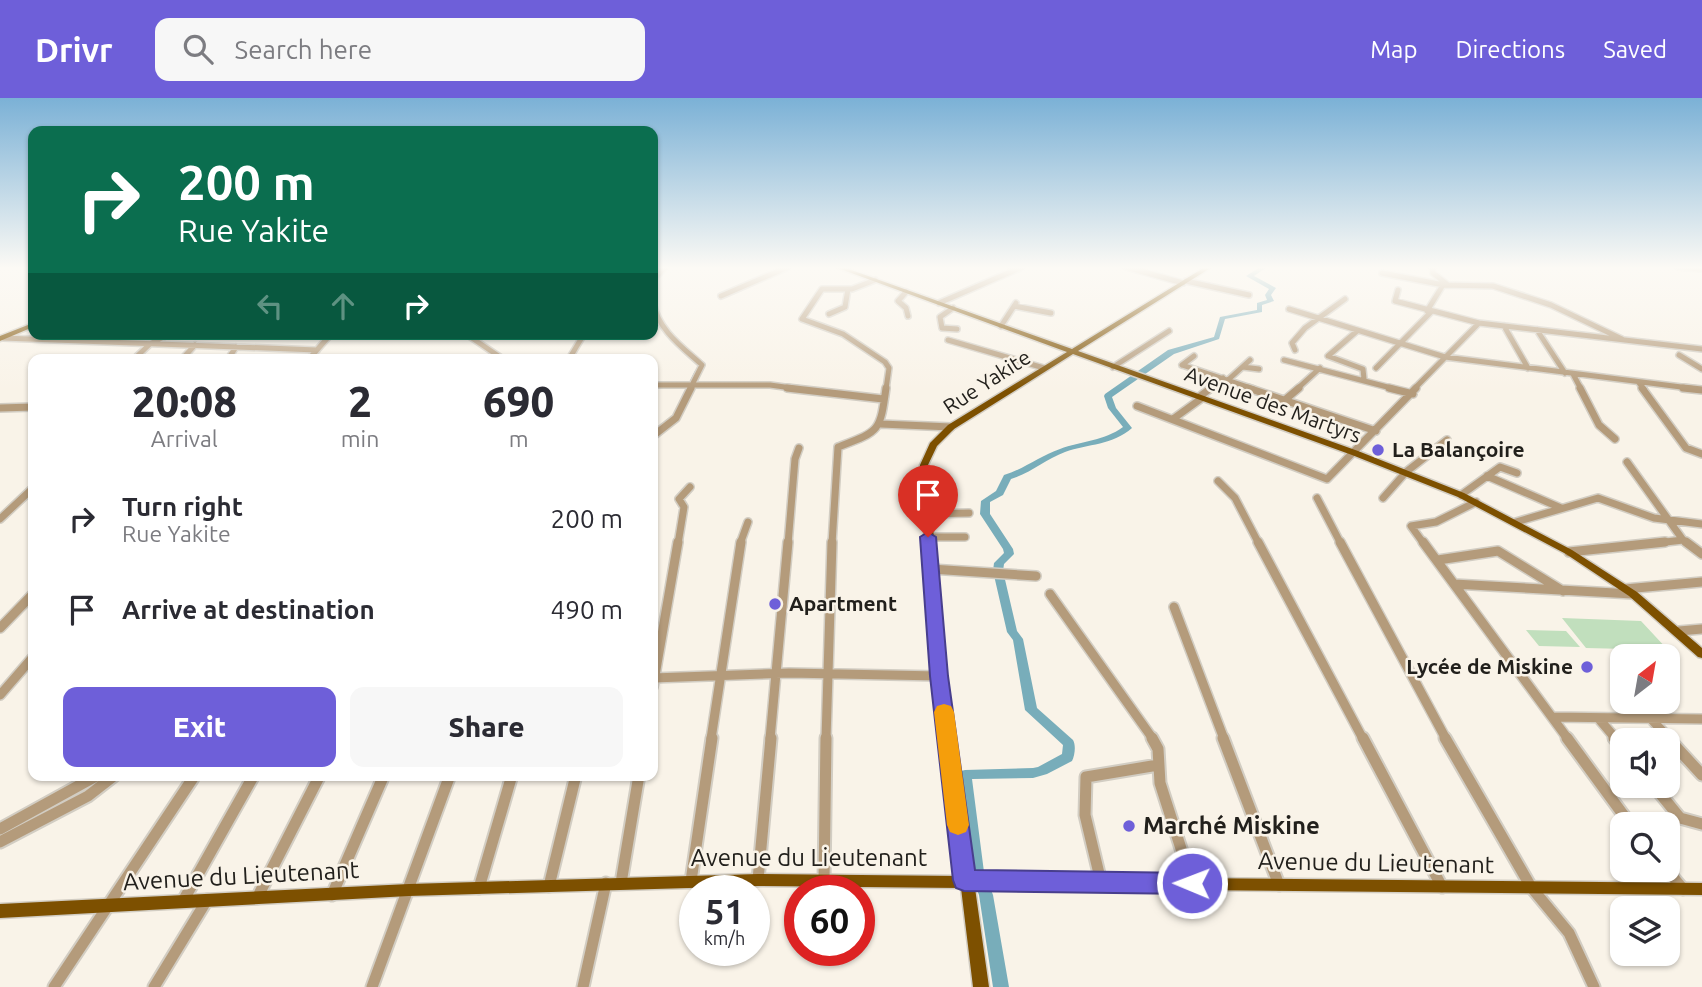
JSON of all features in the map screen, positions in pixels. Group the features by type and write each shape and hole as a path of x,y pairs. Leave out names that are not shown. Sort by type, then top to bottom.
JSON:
{"main road":[{"name":"Avenue des Martyrs","path":"954,308 1355,453 1461,495 1569,552 1629,592 1679,631 1702,654"},
{"name":"Rue Yakite","path":"981,987 973,880 939,676 924,466 933,445 951,427 1141,308"},
{"path":"2,339 28,327"},
{"name":"Avenue du Lieutenant","path":"0,911 409,890 679,881"},
{"name":"Avenue du Lieutenant","path":"875,881 1702,889"}],"street":[{"path":"809,308 802,320 842,334 887,364 881,424 868,436 838,447 832,525 831,636 827,673 824,875"},
{"path":"829,314 842,308"},
{"path":"906,308 908,316"},
{"path":"952,308 940,317 939,323 942,328 957,330"},
{"path":"1001,326 1012,308"},
{"path":"1033,308 1051,313"},
{"path":"1295,350 1293,343 1333,308"},
{"path":"1421,308 1479,323 1702,349"},
{"path":"1558,308 1624,340"},
{"path":"1289,309 1445,357 1702,390"},
{"path":"1376,368 1429,311"},
{"path":"658,318 671,337 702,365 689,383 676,418 658,432"},
{"path":"1137,406 1327,479 1413,394 1479,323"},
{"path":"1504,326 1528,368"},
{"path":"1536,330 1569,373 1600,425 1615,439"},
{"path":"1113,367 1169,331"},
{"path":"1357,331 1328,356 1363,369 1364,379"},
{"path":"2,339 28,340"},
{"path":"32,340 317,350"},
{"path":"139,354 158,340"},
{"path":"313,354 326,340"},
{"path":"475,340 496,354"},
{"path":"948,340 1044,368"},
{"path":"187,354 195,345"},
{"path":"231,354 236,347"},
{"path":"279,354 283,349"},
{"path":"1679,355 1702,369"},
{"path":"1194,356 1181,364 1376,431"},
{"path":"1173,419 1250,360"},
{"path":"1284,360 1413,394"},
{"path":"1243,367 1259,369"},
{"path":"1286,399 1320,368"},
{"path":"1639,383 1686,448 1702,454"},
{"path":"658,385 770,385 883,399"},
{"path":"0,408 28,407"},
{"path":"881,424 951,427"},
{"path":"1383,498 1406,472 1447,440"},
{"path":"758,875 795,459 799,447"},
{"path":"1627,462 1666,520 1683,540 1702,554"},
{"path":"1461,495 1500,467 1517,473"},
{"path":"1488,476 1561,508"},
{"path":"1218,481 1235,498 1442,887"},
{"path":"658,653 684,507 679,499 690,487"},
{"path":"0,519 28,493"},
{"path":"1317,498 1478,799 1531,887 1569,933 1594,987"},
{"path":"1516,522 1598,498 1666,520 1702,524"},
{"path":"1476,502 1436,522 1412,524 1621,812"},
{"path":"926,514 969,513"},
{"path":"692,875 739,547 748,522"},
{"path":"928,537 965,537"},
{"path":"1569,552 1683,540"},
{"path":"1438,560 1498,551 1563,591"},
{"path":"931,569 1036,576"},
{"path":"1454,584 1629,592 1702,582"},
{"path":"1050,594 1155,742 1160,783 1192,883"},
{"path":"0,628 28,599"},
{"path":"1174,607 1279,885"},
{"path":"1679,631 1702,629"},
{"path":"0,695 28,663"},
{"path":"658,681 720,675 827,673 939,676"},
{"path":"1552,717 1702,719"},
{"path":"1599,719 1610,732"},
{"path":"1651,719 1697,764 1702,775"},
{"path":"1101,882 1085,815 1086,777 1158,765"},
{"path":"0,829 87,781"},
{"path":"0,842 88,796 107,781"},
{"path":"54,987 191,781"},
{"path":"183,901 251,781"},
{"path":"257,898 317,781"},
{"path":"332,895 381,781"},
{"path":"372,987 448,781"},
{"path":"479,888 510,781"},
{"path":"549,886 575,781"},
{"path":"583,987 614,883 638,781"},
{"path":"1664,798 1681,818 1693,824 1702,824"},
{"path":"1677,882 1683,889"},
{"path":"154,987 207,900"}],"green space":[{"path":"1562,618 1641,621 1662,644 1610,644 1610,649 1586,648"},
{"path":"1526,630 1566,631 1580,647 1539,646"}],"waterway":[{"path":"1001,987 986,895 977,872 965,775 1039,772 1068,757 1069,743 1031,710 1018,639 1012,632 998,571 999,563 1009,554 1008,549 985,514 986,501 1000,493 1007,477 1061,451 1120,434 1128,428 1112,408 1108,396 1171,352 1217,338 1222,318 1260,311 1260,308"},
{"path":"658,323 661,327"},
{"path":"680,403 696,371"}],"slow traffic":[{"path":"944,712 958,825"}],"place":[{"name":"La Balançoire","path":"1378,450"},
{"name":"Apartment","path":"775,604"},
{"name":"Lycée de Miskine","path":"1587,667"},
{"name":"Marché Miskine","path":"1129,826"}],"route":[{"path":"928,537 939,676 964,880 1192,883"}]}
